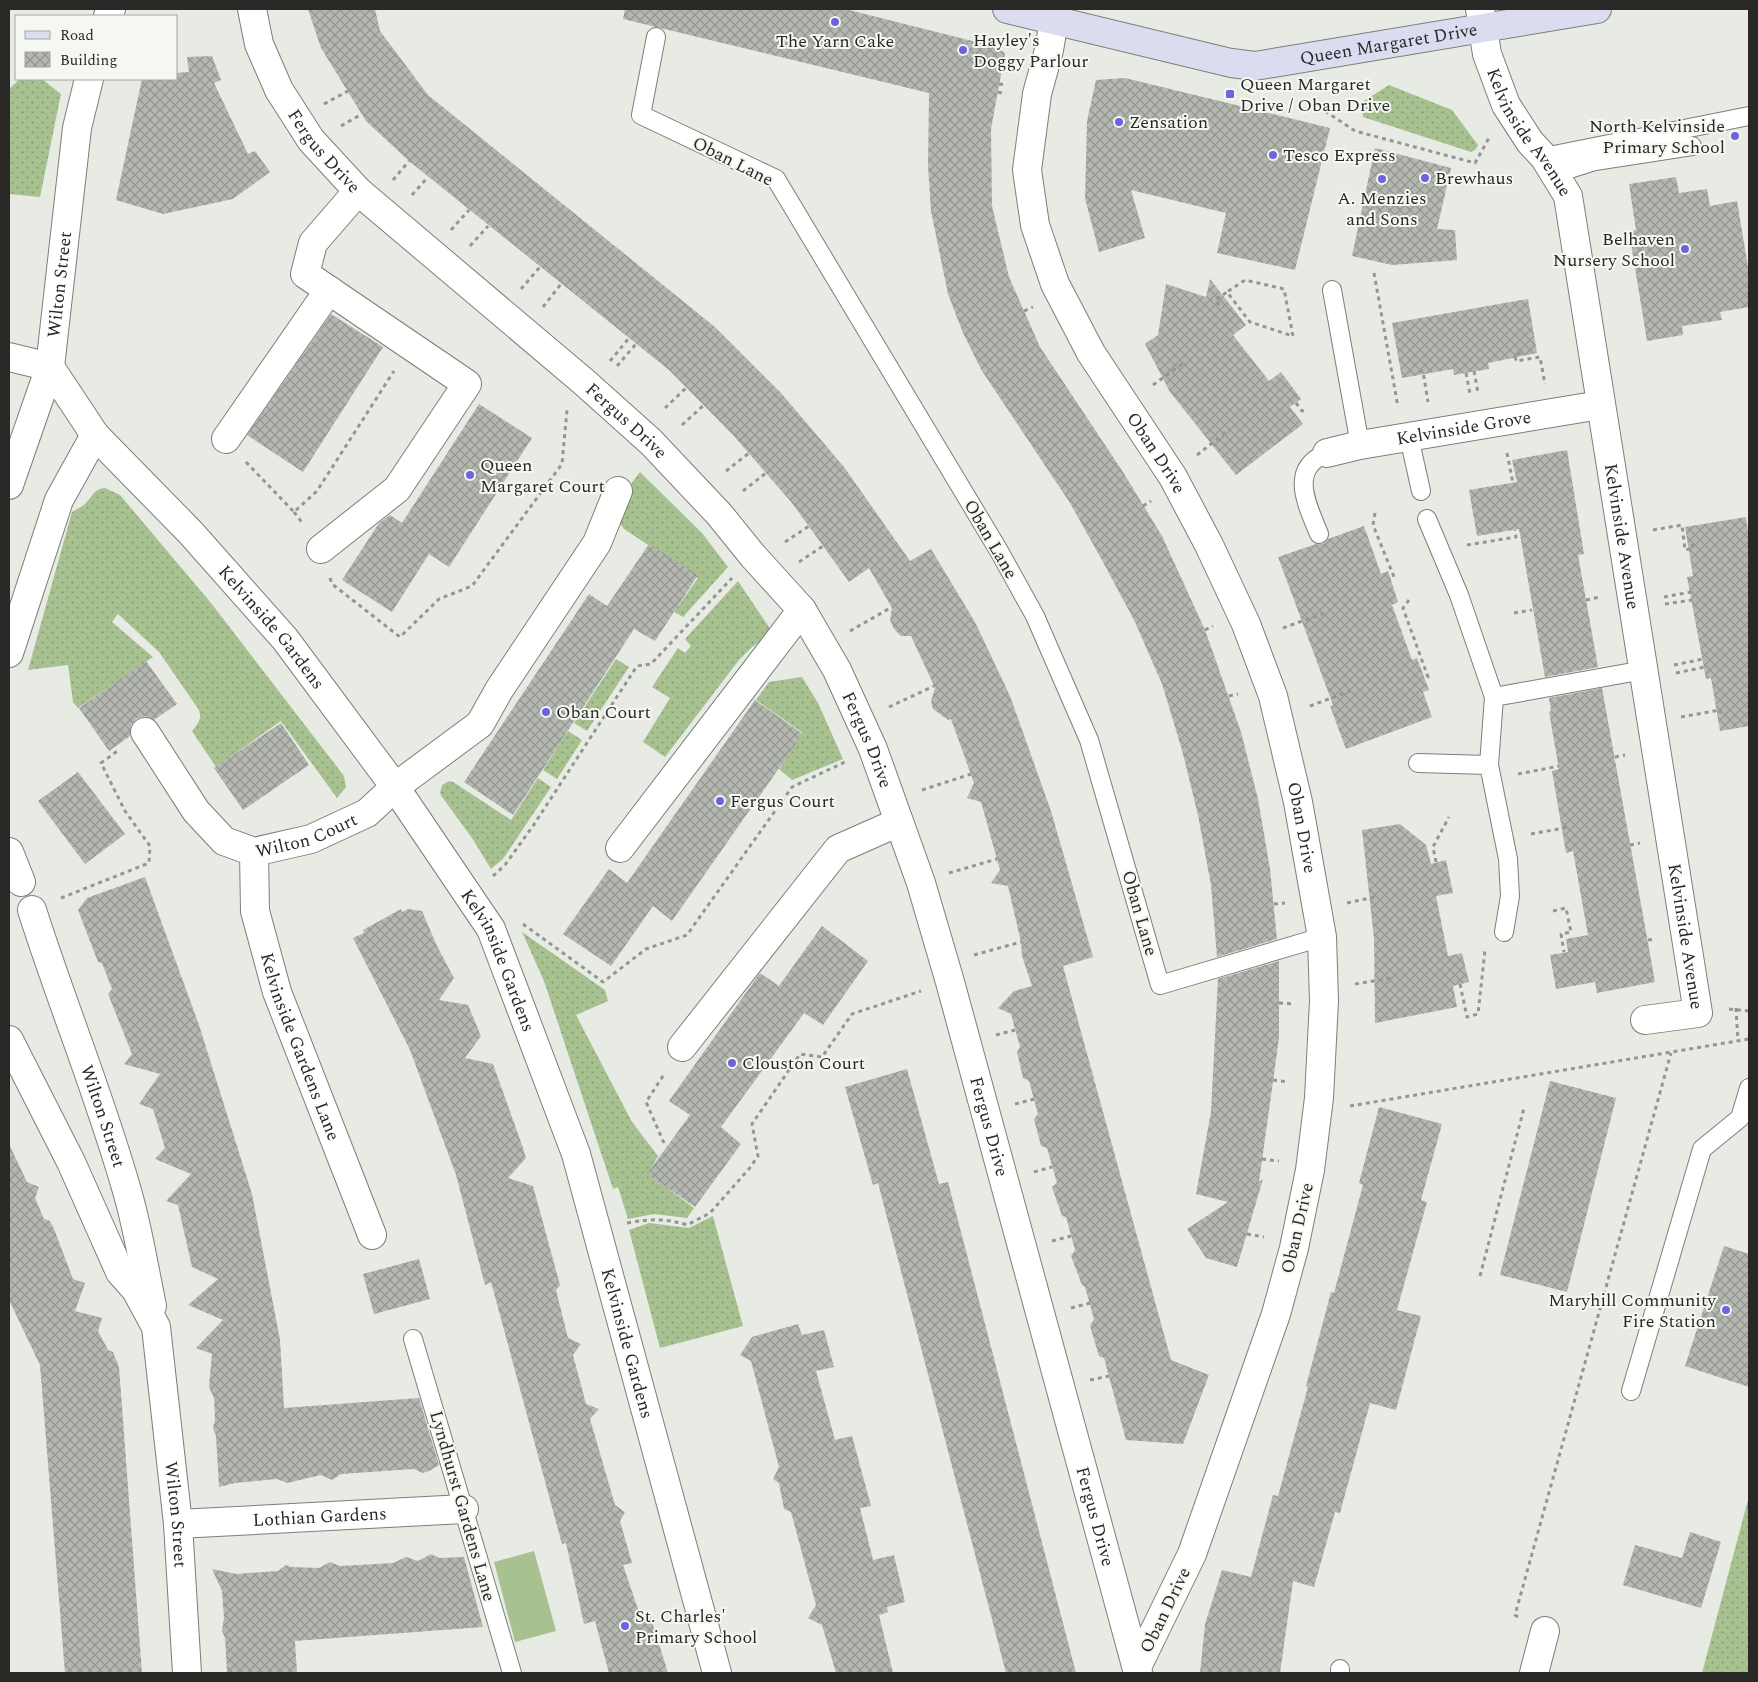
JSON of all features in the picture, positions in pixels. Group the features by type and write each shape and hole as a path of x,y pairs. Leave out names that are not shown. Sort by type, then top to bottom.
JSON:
{"main road":[{"name":"Queen Margaret Drive","path":"1007,9 1054,14 1232,63 1255,66 1482,18 1597,9"}],"street":[{"name":"Fergus Drive","path":"252,9 259,44 278,90 311,140 358,191 584,382 650,442 719,514 753,556 802,610 837,670 873,749 921,883 950,982 1138,1670"},
{"name":"Oban Drive","path":"1054,14 1049,50 1037,94 1027,170 1036,225 1054,284 1091,353 1173,477 1209,545 1246,624 1273,696 1298,802 1322,937 1324,1001 1319,1098 1310,1170 1294,1248 1276,1314 1192,1554 1138,1670"},
{"name":"Kelvinside Avenue","path":"1482,18 1487,54 1506,105 1568,196 1600,405 1658,670 1698,1013 1645,1020"},
{"name":"Wilton Street","path":"9,485 50,367 77,128 89,80"},
{"path":"321,549 397,489 467,384 306,274 313,243 358,191"},
{"path":"226,439 329,290"},
{"path":"9,357 50,367"},
{"name":"Kelvinside Gardens","path":"50,367 95,435 192,533 285,639 395,787 492,929 576,1154 717,1673"},
{"name":"Kelvinside Grove","path":"1327,454 1360,445 1405,427 1600,405"},
{"path":"9,653 59,500 95,435"},
{"path":"395,787 480,724 499,690 597,543 618,491"},
{"path":"620,848 802,610"},
{"name":"Wilton Court","path":"145,732 196,811 224,841 254,852 311,839 367,813 395,787"},
{"path":"682,1047 838,849 899,822"},
{"path":"9,852 21,882"},
{"name":"Kelvinside Gardens Lane","path":"254,852 255,911 276,992 372,1235"},
{"name":"Wilton Street","path":"32,910 52,972 95,1088 128,1192 156,1327 178,1524 187,1673"},
{"name":"Wilton Street","path":"9,1040 71,1162 120,1272 136,1290 156,1327"},
{"name":"Lothian Gardens","path":"178,1524 464,1509"},
{"path":"1534,1673 1545,1632"}],"lane":[{"name":"Oban Lane","path":"656,38 641,115 776,179 999,552 1035,616 1089,740 1160,985 1322,937"},
{"path":"1549,166 1749,116"},
{"path":"1549,166 1692,146"},
{"path":"1332,290 1360,445"},
{"path":"1405,427 1421,491"},
{"path":"1319,534 1304,489 1304,472 1313,459 1327,454"},
{"path":"1427,519 1459,595 1494,697 1489,765 1508,859 1510,896 1504,932"},
{"path":"1494,697 1658,670"},
{"path":"1418,763 1489,765"},
{"path":"1632,1391 1702,1149 1740,1118 1749,1088"},
{"name":"Lyndhurst Gardens Lane","path":"414,1339 512,1673"}],"path":[{"path":"320,106 348,91"},
{"path":"1325,111 1355,131 1474,163 1492,133"},
{"path":"336,129 362,114"},
{"path":"390,183 409,161"},
{"path":"410,198 428,177"},
{"path":"449,231 469,210"},
{"path":"469,247 488,226"},
{"path":"521,289 540,267"},
{"path":"1374,272 1405,427"},
{"path":"1219,305 1216,300 1227,292 1245,280 1284,289 1293,336 1250,322 1227,292"},
{"path":"543,307 561,284"},
{"path":"610,361 629,338"},
{"path":"617,366 636,344"},
{"path":"226,439 294,512 322,484 410,346"},
{"path":"1521,353 1515,354 1516,361 1540,357 1546,392"},
{"path":"1153,385 1182,364"},
{"path":"1419,371 1423,371 1428,404"},
{"path":"1474,371 1478,395"},
{"path":"1466,373 1470,397"},
{"path":"358,603 400,637 439,598 472,586 562,464 567,406 584,382"},
{"path":"665,408 686,388"},
{"path":"1296,403 1302,411 1307,410"},
{"path":"682,425 704,405"},
{"path":"1197,455 1230,429"},
{"path":"1506,447 1513,483"},
{"path":"726,471 749,453"},
{"path":"743,491 766,473"},
{"path":"1375,513 1373,525 1394,577 1390,578"},
{"path":"1652,530 1682,525 1685,550 1693,548 1692,544"},
{"path":"785,542 809,526"},
{"path":"1459,546 1516,537 1514,530"},
{"path":"799,562 823,546"},
{"path":"470,895 505,865 637,666 650,664 753,556"},
{"path":"1663,597 1691,592"},
{"path":"1409,600 1403,608 1428,677 1424,678"},
{"path":"1664,605 1692,600"},
{"path":"845,634 892,607"},
{"path":"1514,612 1532,610"},
{"path":"1284,628 1324,613"},
{"path":"1658,670 1703,660"},
{"path":"1658,670 1705,667"},
{"path":"885,709 934,686"},
{"path":"1310,706 1350,691"},
{"path":"1673,719 1720,710 1721,714"},
{"path":"32,910 149,863 150,846 125,811 101,763 145,732"},
{"path":"532,929 603,982 646,949 687,935 792,787 873,749"},
{"path":"1512,775 1559,766"},
{"path":"919,791 971,774"},
{"path":"1436,862 1433,847 1449,817"},
{"path":"1525,835 1569,827"},
{"path":"946,874 997,859"},
{"path":"1346,903 1379,896"},
{"path":"1553,911 1566,908 1571,932 1561,934 1564,952"},
{"path":"970,956 1021,942"},
{"path":"1460,984 1467,1017 1478,1014 1485,946"},
{"path":"1351,985 1392,978"},
{"path":"629,1223 649,1218 674,1220 687,1225 710,1213 758,1156 752,1124 800,1054 822,1057 852,1014 950,982"},
{"path":"1736,1008 1738,1042"},
{"path":"992,1036 1015,1030"},
{"path":"1319,1098 1340,1108 1749,1039"},
{"path":"664,1143 646,1102 682,1047"},
{"path":"1545,1632 1515,1615 1671,1053"},
{"path":"1273,1080 1295,1083"},
{"path":"1011,1105 1034,1099"},
{"path":"1480,1276 1524,1108"},
{"path":"1262,1159 1284,1161"},
{"path":"1030,1173 1052,1167"},
{"path":"1247,1234 1266,1237"},
{"path":"1048,1242 1071,1236"},
{"path":"1067,1309 1090,1303"},
{"path":"1087,1381 1109,1376"}],"green space":[{"path":"19,80 43,80 61,94 40,197 9,194 9,89"},
{"path":"1389,85 1452,110 1478,145 1475,150 1471,152 1363,117 1362,102"},
{"path":"640,472 702,533 728,567 683,617 674,612 698,578 624,529 619,522 620,499"},
{"path":"105,488 120,495 211,603 344,776 346,787 337,798 281,721 216,767 192,731 199,721 199,710 159,652 118,614 112,622 153,657 78,708 73,702 68,665 28,670 72,512 85,504 96,491"},
{"path":"738,581 773,633 752,647 739,660 665,757 643,742 670,698 652,687 678,648 685,653 691,646 685,639"},
{"path":"616,659 629,667 587,731 574,723"},
{"path":"802,677 818,703 843,759 792,780 779,769 803,733 756,700 769,682"},
{"path":"568,731 582,740 557,779 543,770"},
{"path":"538,778 551,787 503,859 491,869 472,838 442,797 440,793 442,785 449,781 453,782 511,820"},
{"path":"522,932 605,990 608,1001 576,1015 632,1122 658,1156 648,1174 694,1208 687,1218 654,1214 628,1219 618,1187 613,1189 544,981"},
{"path":"713,1216 743,1326 660,1348 629,1230 649,1223 689,1228"},
{"path":"1749,1496 1749,1673 1702,1673"},
{"path":"534,1551 556,1631 515,1642 494,1562"}],"building":[{"path":"308,9 375,9 380,31 428,95 715,327 781,393 844,467 910,561 931,549 975,622 1010,696 1051,811 1093,957 1063,966 1171,1360 1209,1375 1183,1444 1126,1440 1104,1358 1099,1356 1090,1326 1094,1319 1085,1287 1082,1285 1071,1256 1075,1250 1066,1217 1062,1216 1052,1187 1057,1183 1047,1148 1041,1146 1034,1119 1038,1114 1029,1081 1023,1078 1017,1052 1020,1047 1011,1014 998,1008 1014,991 1032,986 1022,956 1021,942 1008,886 991,883 1000,870 981,802 967,798 974,783 951,719 948,720 933,709 931,701 935,688 911,636 901,636 894,629 890,620 892,608 869,568 849,582 792,503 732,434 669,370 409,161 366,121 321,48"},
{"path":"625,9 845,9 996,47 1005,53 991,129 992,206 1009,277 1040,347 1123,472 1162,536 1205,630 1241,732 1258,799 1270,869 1277,939 1217,957 1211,885 1198,815 1182,750 1162,684 1135,622 1070,503 982,371 963,333 948,294 931,211 928,166 929,93 623,19"},
{"path":"212,56 221,80 214,83 248,154 255,151 270,172 233,199 163,214 116,200 142,80 178,80 178,73 189,72 187,57"},
{"path":"1125,78 1330,128 1295,270 1217,253 1226,213 1131,190 1145,238 1099,252 1085,198 1087,121 1096,80"},
{"path":"1375,148 1451,168 1437,229 1455,230 1457,260 1392,265 1352,256"},
{"path":"1676,177 1679,193 1707,189 1710,206 1737,201 1749,273 1749,307 1720,312 1722,320 1682,326 1683,335 1647,341 1629,231 1636,230 1629,184"},
{"path":"1210,279 1246,325 1233,335 1269,381 1281,372 1301,399 1290,407 1303,424 1236,475 1170,392 1145,344 1158,335 1166,284 1206,297"},
{"path":"1528,299 1537,353 1488,363 1489,369 1454,375 1453,369 1402,378 1392,323"},
{"path":"331,314 383,347 303,472 247,435"},
{"name":"Queen Margaret Court","path":"479,404 532,438 449,567 429,554 392,612 342,580 379,523 390,515 402,523"},
{"path":"1567,450 1584,554 1578,555 1598,667 1545,677 1519,529 1477,536 1469,490 1517,482 1512,460"},
{"path":"1746,517 1749,538 1749,726 1720,731 1711,678 1706,679 1687,577 1693,576 1685,527"},
{"path":"1364,526 1381,574 1388,571 1398,602 1392,605 1412,660 1417,658 1429,690 1423,692 1432,717 1346,749 1330,706 1333,705 1278,557 1316,544 1323,544 1328,539"},
{"name":"Oban Court","path":"649,544 698,575 655,641 634,629 513,815 464,782 589,594 607,606"},
{"path":"146,661 177,704 154,720 145,716 136,719 131,725 130,736 109,751 79,708"},
{"path":"1602,688 1655,982 1597,993 1595,982 1556,989 1550,955 1568,952 1566,939 1588,935 1573,851 1566,853 1552,771 1559,769 1549,712 1551,711 1549,698"},
{"name":"Fergus Court","path":"755,700 803,734 672,921 653,906 611,966 563,934 609,869 627,883"},
{"path":"281,723 309,765 243,810 214,768"},
{"path":"78,772 125,834 85,864 38,801"},
{"path":"1400,824 1426,845 1431,864 1446,860 1453,893 1436,896 1448,956 1462,953 1469,982 1453,986 1457,1007 1375,1023 1374,938 1362,830"},
{"path":"145,877 199,1025 252,1194 280,1340 284,1408 419,1398 439,1465 429,1471 423,1473 414,1469 341,1474 332,1480 321,1475 287,1483 277,1479 235,1483 219,1487 216,1436 213,1428 215,1420 214,1398 209,1387 212,1354 196,1348 223,1320 188,1305 218,1279 192,1267 178,1205 166,1201 191,1174 155,1159 165,1148 153,1109 139,1104 160,1074 124,1064 132,1054 108,994 112,989 102,963 98,962 78,910 87,898"},
{"path":"401,909 402,912 408,909 422,911 437,946 454,978 439,1000 468,1005 481,1036 465,1058 493,1064 522,1145 526,1158 508,1178 533,1186 560,1285 556,1290 568,1338 581,1344 573,1355 586,1404 599,1409 590,1419 615,1505 625,1512 620,1521 632,1563 623,1565 641,1618 650,1615 668,1673 609,1673 595,1621 584,1624 566,1543 562,1544 491,1282 485,1285 456,1175 410,1050 353,938 364,933 363,930"},
{"name":"Clouston Court","path":"822,926 868,961 823,1025 804,1013 721,1127 741,1144 695,1207 647,1174 690,1115 669,1101 760,973 779,986"},
{"path":"1279,961 1279,1038 1259,1182 1263,1179 1237,1267 1206,1258 1187,1229 1228,1202 1196,1194 1211,1112 1218,979"},
{"path":"907,1069 939,1184 948,1182 1076,1673 1006,1673 878,1183 873,1185 845,1087"},
{"path":"1550,1081 1616,1098 1567,1292 1500,1275"},
{"path":"1379,1107 1442,1124 1421,1200 1427,1202 1397,1310 1421,1316 1396,1410 1370,1403 1340,1513 1335,1512 1314,1587 1293,1581 1280,1673 1200,1673 1205,1624 1222,1570 1251,1577 1273,1495 1278,1496 1308,1387 1306,1386 1331,1292 1334,1293 1363,1185 1359,1183"},
{"path":"9,1144 27,1182 39,1187 35,1198 44,1219 50,1221 54,1229 73,1279 85,1283 75,1311 102,1318 98,1331 108,1350 113,1352 119,1367 142,1673 65,1673 40,1365 9,1300"},
{"name":"Maryhill Community Fire Station","path":"1724,1246 1749,1254 1749,1387 1685,1366"},
{"path":"419,1259 430,1299 374,1314 363,1274"},
{"path":"798,1324 802,1335 824,1330 834,1367 816,1371 835,1440 852,1436 871,1506 860,1508 873,1560 894,1555 905,1602 887,1607 888,1612 879,1615 893,1673 836,1673 822,1625 808,1618 816,1605 791,1512 784,1509 779,1483 773,1479 779,1467 751,1361 740,1355 752,1337"},
{"path":"1690,1532 1721,1542 1701,1608 1623,1585 1635,1545 1682,1558"},
{"path":"431,1554 439,1558 464,1557 483,1627 295,1641 297,1673 227,1673 225,1638 222,1631 224,1618 222,1591 212,1569 236,1574 278,1571 286,1565 291,1567 319,1568 330,1562 340,1566 393,1563 406,1557 418,1561"}],"place":[{"name":"The Yarn Cake","path":"835,22"},
{"name":"Hayley's Doggy Parlour","path":"963,50"},
{"name":"Queen Margaret Drive / Oban Drive","path":"1230,94"},
{"name":"Zensation","path":"1119,122"},
{"name":"North Kelvinside Primary School","path":"1735,136"},
{"name":"Tesco Express","path":"1273,155"},
{"name":"Brewhaus","path":"1425,178"},
{"name":"A. Menzies and Sons","path":"1382,179"},
{"name":"Belhaven Nursery School","path":"1685,249"},
{"name":"Queen Margaret Court","path":"470,475"},
{"name":"Oban Court","path":"546,712"},
{"name":"Fergus Court","path":"720,801"},
{"name":"Clouston Court","path":"732,1063"},
{"name":"Maryhill Community Fire Station","path":"1726,1310"},
{"name":"St. Charles' Primary School","path":"625,1626"}]}
